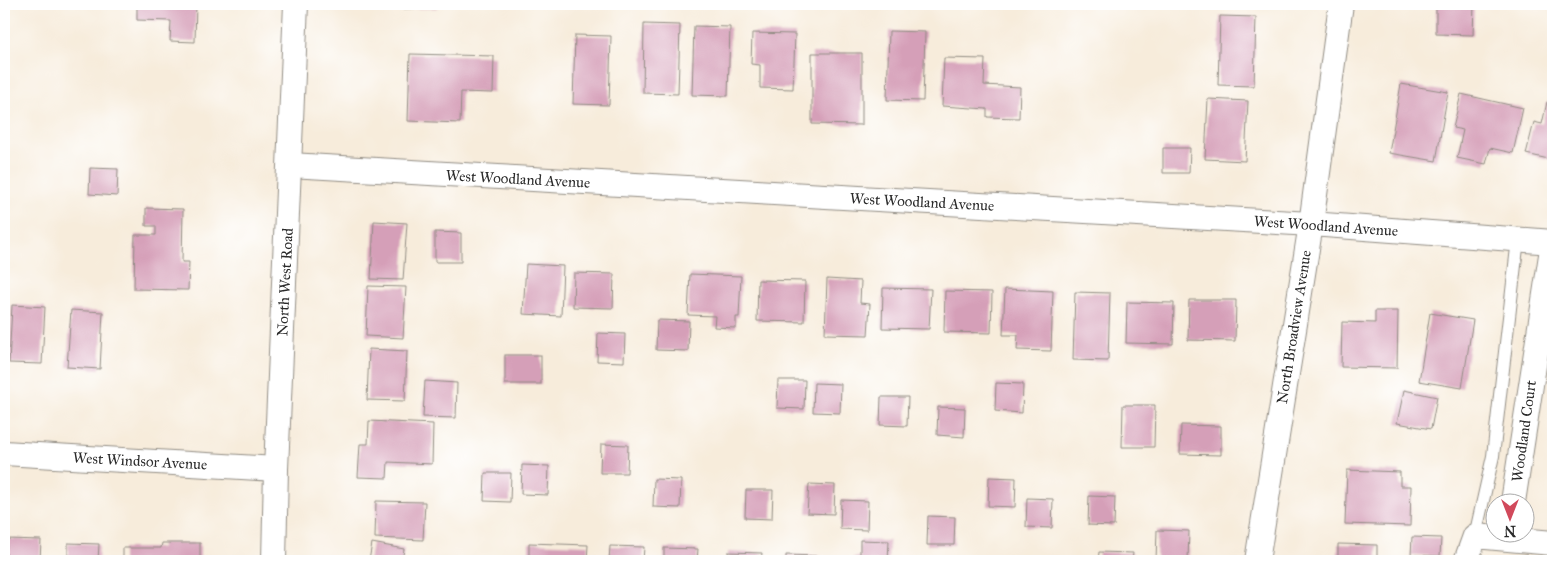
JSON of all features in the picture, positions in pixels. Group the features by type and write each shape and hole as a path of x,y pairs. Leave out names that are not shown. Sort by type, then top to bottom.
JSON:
{"street":[{"name":"North West Road","path":"274,561 276,469 296,4"},
{"name":"North Broadview Avenue","path":"1257,561 1311,224 1342,4"},
{"name":"West Woodland Avenue","path":"290,165 1311,224 1553,242"},
{"name":"Woodland Court","path":"1516,492 1553,242"},
{"name":"West Windsor Avenue","path":"4,452 276,469"},
{"path":"1466,561 1475,536 1484,536"},
{"path":"1534,540 1553,543"}],"lane":[{"path":"1475,536 1493,456 1518,239"}],"building":[{"path":"137,4 196,4 195,42 170,41 171,21 137,20"},
{"path":"402,4 436,4 437,8 402,9"},
{"path":"775,4 806,4 806,9 775,9"},
{"path":"1436,4 1474,4 1473,35 1436,34"},
{"path":"1220,16 1256,17 1254,86 1218,85"},
{"path":"644,24 680,25 678,94 643,93"},
{"path":"694,26 730,27 728,96 692,95"},
{"path":"889,31 925,32 923,101 887,100"},
{"path":"752,33 795,34 793,89 760,88 760,65 751,64"},
{"path":"575,35 611,36 609,105 573,104"},
{"path":"812,53 862,53 862,125 812,124"},
{"path":"410,54 494,56 493,93 461,92 460,123 408,121"},
{"path":"944,58 985,59 984,85 1020,87 1019,118 987,117 987,109 942,106"},
{"path":"1401,84 1448,92 1436,161 1389,153"},
{"path":"1461,94 1523,108 1513,153 1490,148 1486,164 1457,158 1463,130 1453,128"},
{"path":"1208,99 1248,101 1245,161 1205,159"},
{"path":"1547,102 1553,103 1553,160 1526,154 1534,122 1542,124"},
{"path":"1163,148 1190,148 1189,173 1163,173"},
{"path":"90,168 118,169 117,196 89,194"},
{"path":"146,208 183,209 182,262 189,262 188,290 134,289 135,235 156,235 156,226 146,226"},
{"path":"374,221 407,223 403,280 371,279"},
{"path":"435,232 461,233 461,262 435,262"},
{"path":"526,264 563,266 561,316 523,314"},
{"path":"574,273 614,274 613,308 573,307"},
{"path":"690,274 741,276 739,317 736,317 736,328 714,327 715,316 688,315"},
{"path":"827,279 861,281 860,303 870,304 868,335 825,334"},
{"path":"758,280 805,281 804,322 757,321"},
{"path":"368,286 406,287 403,338 366,336"},
{"path":"883,288 931,289 929,329 882,328"},
{"path":"1005,289 1053,291 1051,351 1017,350 1018,335 1003,335"},
{"path":"945,291 992,292 991,333 944,332"},
{"path":"1075,292 1110,293 1108,361 1073,360"},
{"path":"1189,300 1236,300 1235,341 1188,340"},
{"path":"1127,302 1174,303 1173,344 1126,343"},
{"path":"12,305 45,307 42,364 9,363"},
{"path":"71,310 103,312 100,369 67,367"},
{"path":"1375,311 1398,311 1397,368 1341,367 1342,322 1375,323"},
{"path":"1430,313 1473,320 1462,388 1419,381"},
{"path":"657,320 689,321 688,351 656,350"},
{"path":"598,333 625,334 624,362 597,361"},
{"path":"369,349 407,351 405,401 367,400"},
{"path":"505,355 541,355 541,384 505,384"},
{"path":"778,380 805,380 804,409 777,408"},
{"path":"425,381 457,383 456,418 423,417"},
{"path":"814,383 841,384 840,413 813,412"},
{"path":"996,383 1023,384 1022,413 995,411"},
{"path":"1404,390 1437,397 1431,429 1397,423"},
{"path":"881,397 908,397 907,426 880,425"},
{"path":"1123,405 1155,405 1154,447 1122,447"},
{"path":"938,407 965,408 964,437 937,435"},
{"path":"369,421 433,424 432,464 388,462 387,478 358,477 360,444 368,444"},
{"path":"1181,425 1221,426 1221,455 1180,454"},
{"path":"601,444 628,445 627,473 600,473"},
{"path":"522,465 549,466 548,495 521,494"},
{"path":"1347,470 1400,472 1400,486 1411,486 1410,526 1345,524"},
{"path":"485,473 511,473 510,502 484,501"},
{"path":"989,477 1016,478 1015,507 988,506"},
{"path":"654,479 681,480 680,508 653,507"},
{"path":"809,484 835,485 834,514 807,513"},
{"path":"746,490 773,490 772,519 745,518"},
{"path":"1089,496 1115,497 1114,526 1088,525"},
{"path":"1027,498 1053,499 1052,528 1026,527"},
{"path":"841,500 868,501 867,530 840,529"},
{"path":"376,501 425,502 423,540 375,538"},
{"path":"928,516 955,517 954,545 927,545"},
{"path":"1157,530 1189,531 1188,561 1156,561"},
{"path":"1412,537 1441,538 1440,556 1411,555"},
{"path":"7,539 41,540 40,561 6,561"},
{"path":"860,540 889,541 888,561 853,561 853,557 860,557"},
{"path":"68,543 99,544 98,561 68,561"},
{"path":"162,543 200,543 200,561 123,561 123,548 161,548"},
{"path":"372,543 404,549 402,561 369,561"},
{"path":"529,543 588,545 587,561 529,561"},
{"path":"1338,544 1377,545 1377,561 1338,561"},
{"path":"610,546 644,547 643,561 609,561"},
{"path":"664,548 698,549 697,561 664,561"},
{"path":"728,552 762,553 761,561 728,561"},
{"path":"1099,552 1133,553 1132,561 1098,561"},
{"path":"786,555 820,556 820,561 786,561"}]}
